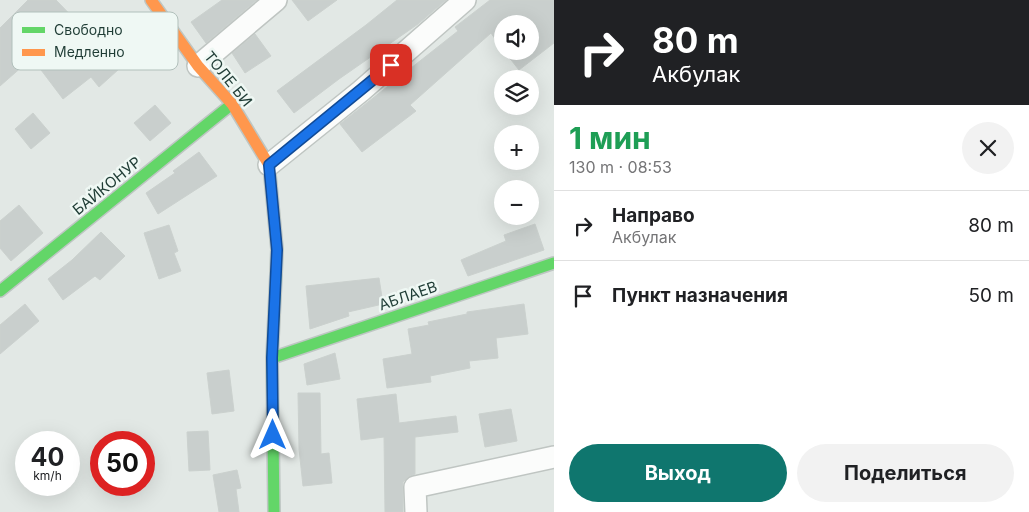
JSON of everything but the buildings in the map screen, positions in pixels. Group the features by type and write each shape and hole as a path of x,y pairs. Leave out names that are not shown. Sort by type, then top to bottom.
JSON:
{"street":[{"name":"ТОЛЕ БИ","path":"151,0 158,12"},
{"path":"198,66 276,0"},
{"path":"269,165 361,91 465,0"},
{"name":"ТОЛЕ БИ","path":"178,39 198,66 232,104 269,165 277,250 272,358 274,512"},
{"name":"БАЙКОНУР","path":"0,291 232,104"},
{"name":"АБЛАЕВ","path":"272,358 554,264"},
{"path":"416,512 415,487 541,458 554,457"}],"traffic: fast":[{"path":"0,291 232,104"},
{"path":"272,358 554,263"},
{"path":"274,512 272,358 276,274"}],"traffic: slow":[{"path":"151,0 160,12"},
{"path":"178,38 198,66 232,104 269,165 277,249 276,274"}],"route":[{"path":"273,435 272,358 277,250 269,165 391,65"}]}
